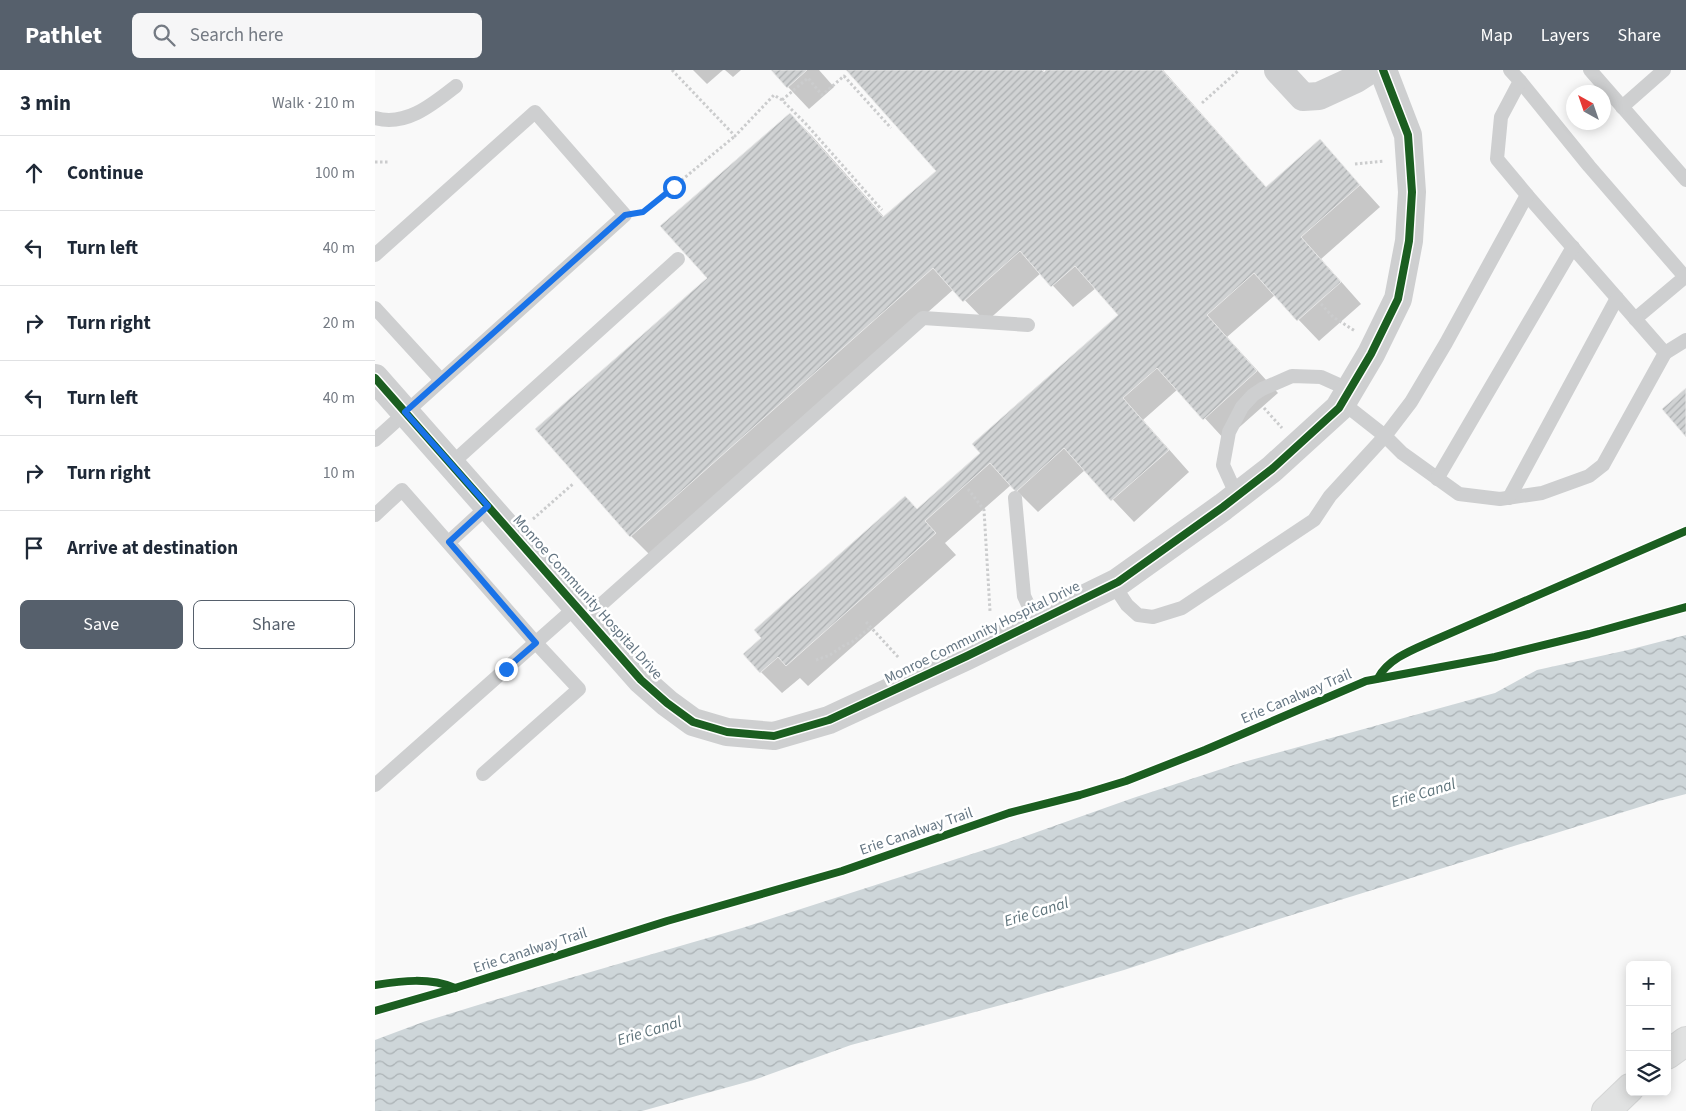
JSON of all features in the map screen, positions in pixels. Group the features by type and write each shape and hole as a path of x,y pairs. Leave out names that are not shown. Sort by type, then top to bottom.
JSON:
{"highway":[{"path":"1671,1052 1686,1041"},
{"path":"1606,1111 1626,1092"}],"street":[{"path":"1278,70 1303,97 1319,96 1357,79 1370,70"},
{"name":"Monroe Community Hospital Drive","path":"375,378 641,680 667,703 693,722 727,732 774,736 829,720 1113,584 1272,469 1339,408 1371,354 1398,298 1409,241 1412,192 1408,135 1383,70"}],"lane":[{"path":"1510,70 1589,166 1686,276 1635,319"},
{"path":"1590,70 1686,180"},
{"path":"1622,107 1664,70"},
{"path":"1520,80 1501,117 1497,160 1665,352"},
{"path":"375,118 384,121 407,117 427,108 455,86"},
{"path":"375,256 535,112 625,215 375,440"},
{"path":"1113,584 1127,605 1138,615 1153,617 1182,608 1314,520 1330,496 1385,436 1411,402 1446,343 1527,195"},
{"path":"1437,480 1573,247"},
{"path":"451,464 678,260"},
{"path":"1509,498 1617,298"},
{"path":"375,308 441,380"},
{"path":"375,785 536,643 581,613 923,318 1028,325"},
{"path":"1237,496 1223,465 1229,432 1242,407 1253,395 1292,376 1321,377 1346,396 1402,453 1459,494 1500,499 1542,493 1589,476 1603,465 1665,352 1686,340"},
{"path":"375,515 402,490 536,643 579,689 483,774"},
{"path":"1015,498 1024,596 1036,622"},
{"path":"449,542 488,506"}],"path":[{"path":"672,70 735,136"},
{"path":"1202,103 1239,70"},
{"path":"782,100 807,78 822,95 844,76 891,128"},
{"path":"625,215 643,212 735,136 774,95 782,100 806,124 883,210"},
{"path":"1355,164 1387,161"},
{"path":"375,162 388,162"},
{"path":"1321,304 1333,317 1359,334"},
{"path":"514,536 574,483"},
{"path":"968,489 984,510 990,611"},
{"path":"867,622 899,658"},
{"path":"816,660 830,656 852,642 871,626"}],"water":[{"name":"Erie Canal","path":"1686,635 1686,794 1279,919 1124,970 851,1045 754,1080 642,1111 375,1111 375,1040 423,1022 742,928 1006,843 1240,763 1495,693 1537,670"}],"building":[{"path":"771,70 807,70 787,88"},
{"path":"846,70 1042,70 1044,72 1046,70 1162,70 1266,187 1320,139 1360,185 1301,237 1341,282 1297,321 1254,273 1207,315 1257,371 1203,420 1157,368 1123,398 1169,450 1111,501 1064,448 1016,492 990,463 925,521 936,533 786,666 778,657 760,673 743,654 761,638 754,630 905,496 917,509 980,453 972,444 1118,315 1075,266 1051,287 1020,251 963,302 933,268 630,537 535,429 707,278 660,226 790,113 883,217 936,171"},
{"path":"1686,388 1686,437 1662,409"}],"cycle path":[{"path":"375,378 641,680 667,703 693,722 727,732 774,736 829,720 967,656 1118,582 1223,507 1272,469 1339,408 1371,354 1398,299 1409,241 1412,192 1408,135 1383,70"},
{"path":"1378,678 1382,671 1394,660 1416,648 1686,531"},
{"name":"Erie Canalway Trail","path":"375,1011 455,988 667,921 842,871 1009,813 1126,781 1205,750 1366,681 1495,657 1589,634 1686,607"},
{"path":"375,985 405,981 425,981 455,988"}],"route":[{"path":"506,669 536,643 449,542 488,506 405,412 625,215 643,212 674,187"}]}
